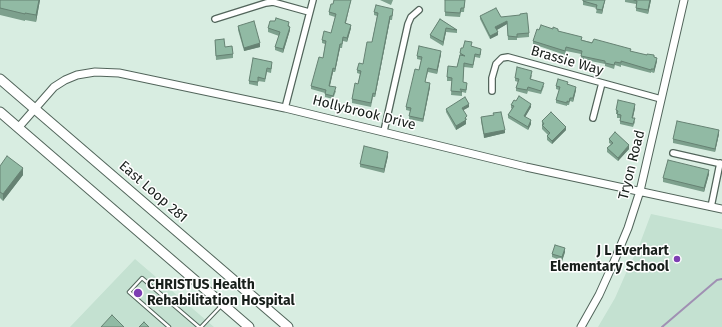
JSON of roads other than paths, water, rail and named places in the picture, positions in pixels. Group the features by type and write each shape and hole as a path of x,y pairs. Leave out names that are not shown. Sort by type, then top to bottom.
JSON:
{"highway":[{"name":"East Loop 281","path":"0,79 288,327"},
{"path":"0,112 249,327"},
{"path":"270,312 295,327"}],"street":[{"path":"284,108 313,0"},
{"name":"Tryon Road","path":"581,327 613,264 628,228 640,191 684,0"},
{"path":"215,19 273,2 309,12"},
{"path":"384,131 408,24 411,17 419,10"},
{"name":"Brassie Way","path":"492,91 492,78 496,64 500,59 506,57 661,100"},
{"name":"Hollybrook Drive","path":"18,128 59,83 77,75 100,71 119,73 284,108 384,131 526,167 722,209"},
{"path":"593,118 602,83"},
{"path":"673,153 721,163 711,207"}],"lane":[{"path":"169,327 129,292 142,278 200,327 223,304"}],"waterway":[{"path":"662,327 717,280 722,279"}],"place":[{"name":"J L Everhart Elementary School","path":"677,259"},
{"name":"CHRISTUS Health Rehabilitation Hospital","path":"138,293"}]}
